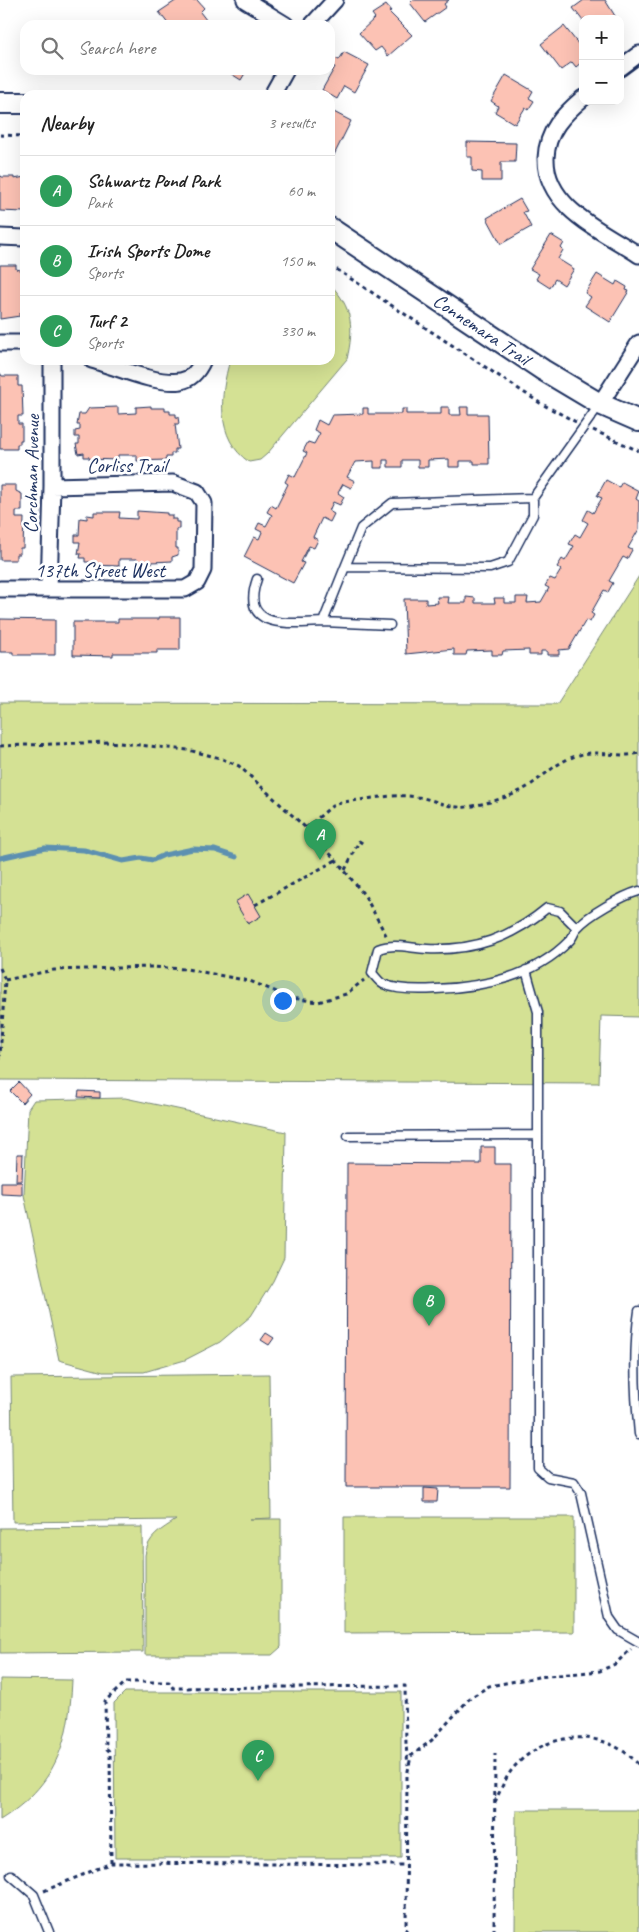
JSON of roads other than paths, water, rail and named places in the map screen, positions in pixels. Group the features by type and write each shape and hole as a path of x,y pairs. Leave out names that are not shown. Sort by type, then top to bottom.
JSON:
{"street":[{"path":"245,0 278,20"},
{"path":"317,20 335,0"},
{"path":"624,65 639,54"},
{"path":"275,90 283,75"},
{"path":"579,102 553,129 546,154 548,179 553,190 568,208 639,255"},
{"path":"0,103 20,103"},
{"name":"Connemara Trail","path":"335,231 543,370 600,404 639,421"},
{"path":"0,237 20,238"},
{"path":"0,343 20,343"},
{"path":"600,404 639,343"},
{"name":"Corchman Avenue","path":"49,589 52,486 52,365"},
{"path":"110,365 167,381 182,381 196,372 200,365"},
{"name":"Corliss Trail","path":"52,486 173,484 197,492 204,502 204,557 203,570 197,582"},
{"name":"137th Street West","path":"0,589 171,590 185,589 197,582"}],"lane":[{"path":"345,567 490,568 508,562 533,515 533,498 600,404"},
{"path":"323,622 362,528 392,503 533,498"},
{"path":"257,579 252,593 253,604 261,617 273,622 390,625"},
{"path":"578,928 560,910 548,908 531,922 506,936 475,946 438,950 409,948 391,944 378,949 372,973 382,984 428,990 486,985 526,970 565,945 571,940 578,928 605,908 639,891"},
{"path":"526,970 538,1012 538,1468 548,1477 574,1482 581,1493 609,1617 618,1630 638,1642"},
{"path":"348,1136 538,1135"},
{"path":"639,1311 637,1326 637,1413 639,1434"},
{"path":"11,1875 34,1895 49,1932"}],"waterway":[{"path":"0,858 45,848 84,850 123,861 141,858 153,860 164,855 193,849 215,850 236,857"}],"place":[{"name":"Schwartz Pond Park","path":"320,860"},
{"name":"Irish Sports Dome","path":"429,1326"},
{"name":"Turf 2","path":"258,1781"}]}
